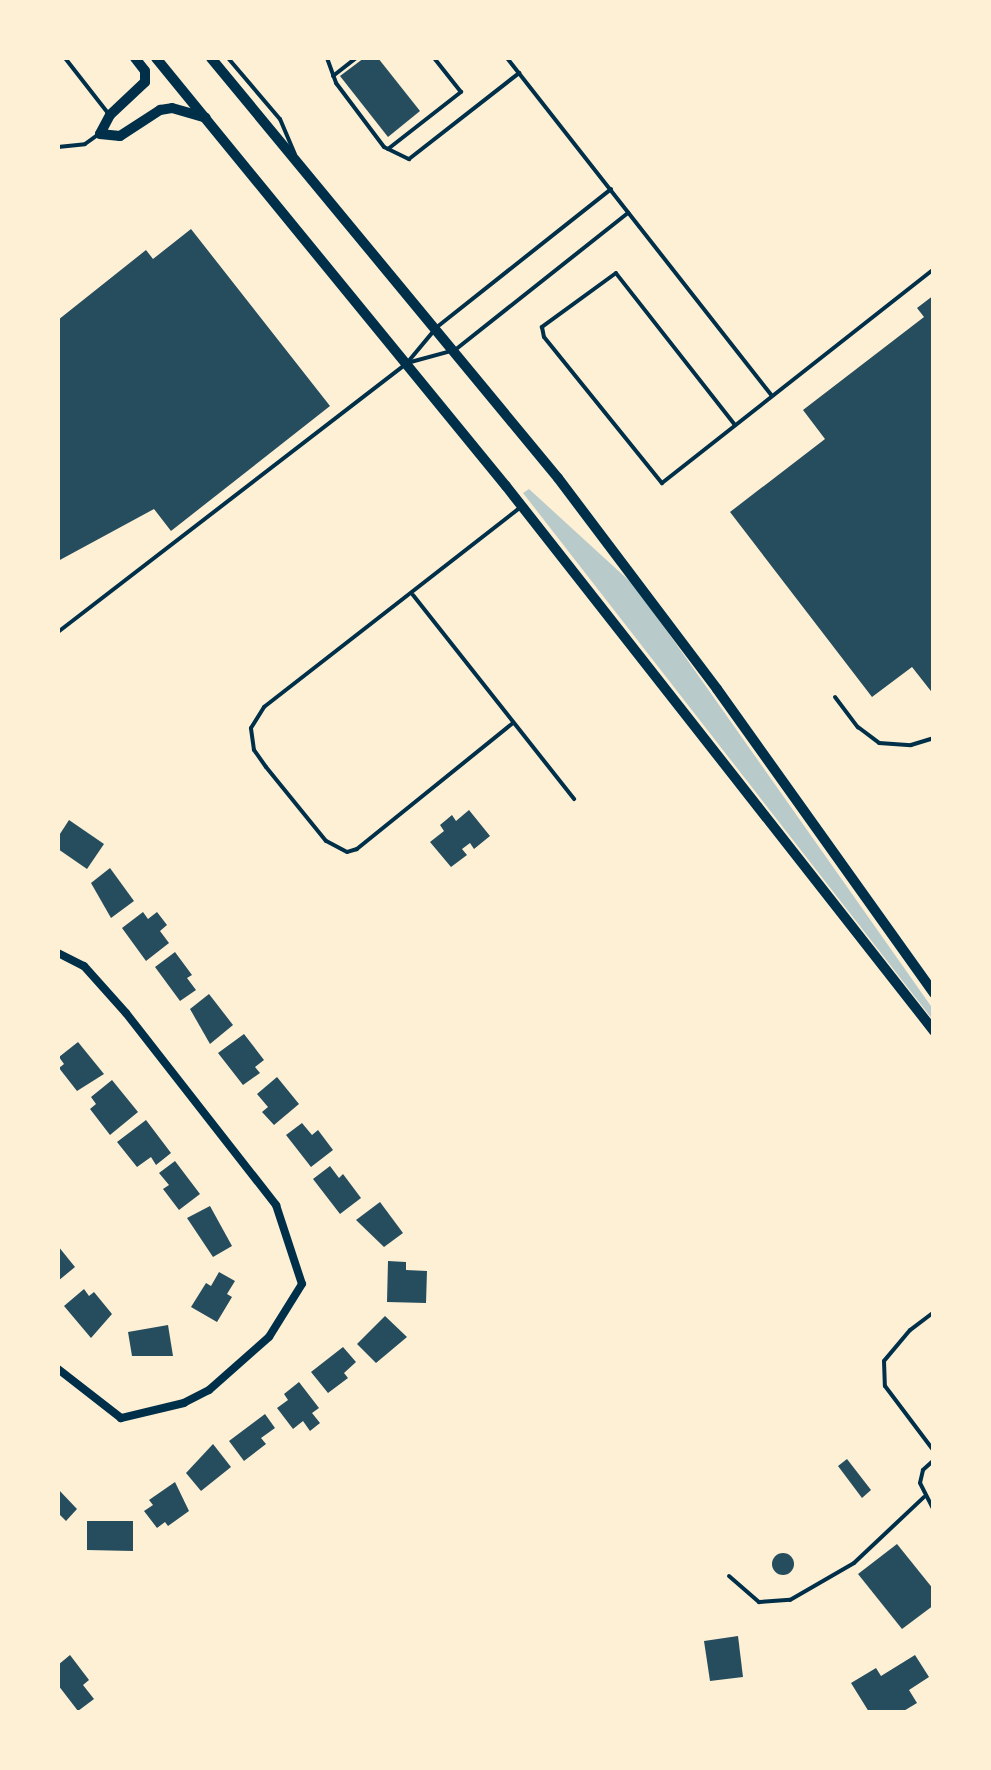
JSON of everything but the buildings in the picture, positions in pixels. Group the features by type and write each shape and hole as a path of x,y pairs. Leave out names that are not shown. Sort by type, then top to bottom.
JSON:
{"main road":[{"path":"134,58 145,70 145,82 110,115 100,134 120,136 172,108 206,118"},
{"path":"156,58 408,363 934,1031"},
{"path":"211,58 455,350 717,689 934,994"}],"street":[{"path":"58,954 84,966 116,1002 276,1205 302,1284 269,1337 209,1390 184,1403 122,1418 58,1369"}],"lane":[{"path":"65,58 110,115"},
{"path":"228,58 280,119 299,163"},
{"path":"327,58 333,76 388,149 408,159 519,73"},
{"path":"333,76 356,58"},
{"path":"388,149 460,92 434,58"},
{"path":"507,58 772,396"},
{"path":"58,147 85,144 100,134"},
{"path":"58,632 408,363 437,328 611,189"},
{"path":"408,363 455,350 629,212"},
{"path":"735,424 616,273 542,327 544,338 662,483 934,269"},
{"path":"513,723 357,849 347,852 326,841 266,767 254,750 251,728 264,708 522,506"},
{"path":"413,595 574,800"},
{"path":"835,696 858,727 879,743 911,745 934,738"},
{"path":"934,1312 910,1330 884,1361 885,1386 934,1452"},
{"path":"934,1460 923,1470 924,1497 934,1510"},
{"path":"728,1576 758,1602 790,1600 854,1562 924,1497"}],"shaded area":[{"path":"529,489 636,587 933,1009 933,1020 523,493"}]}
